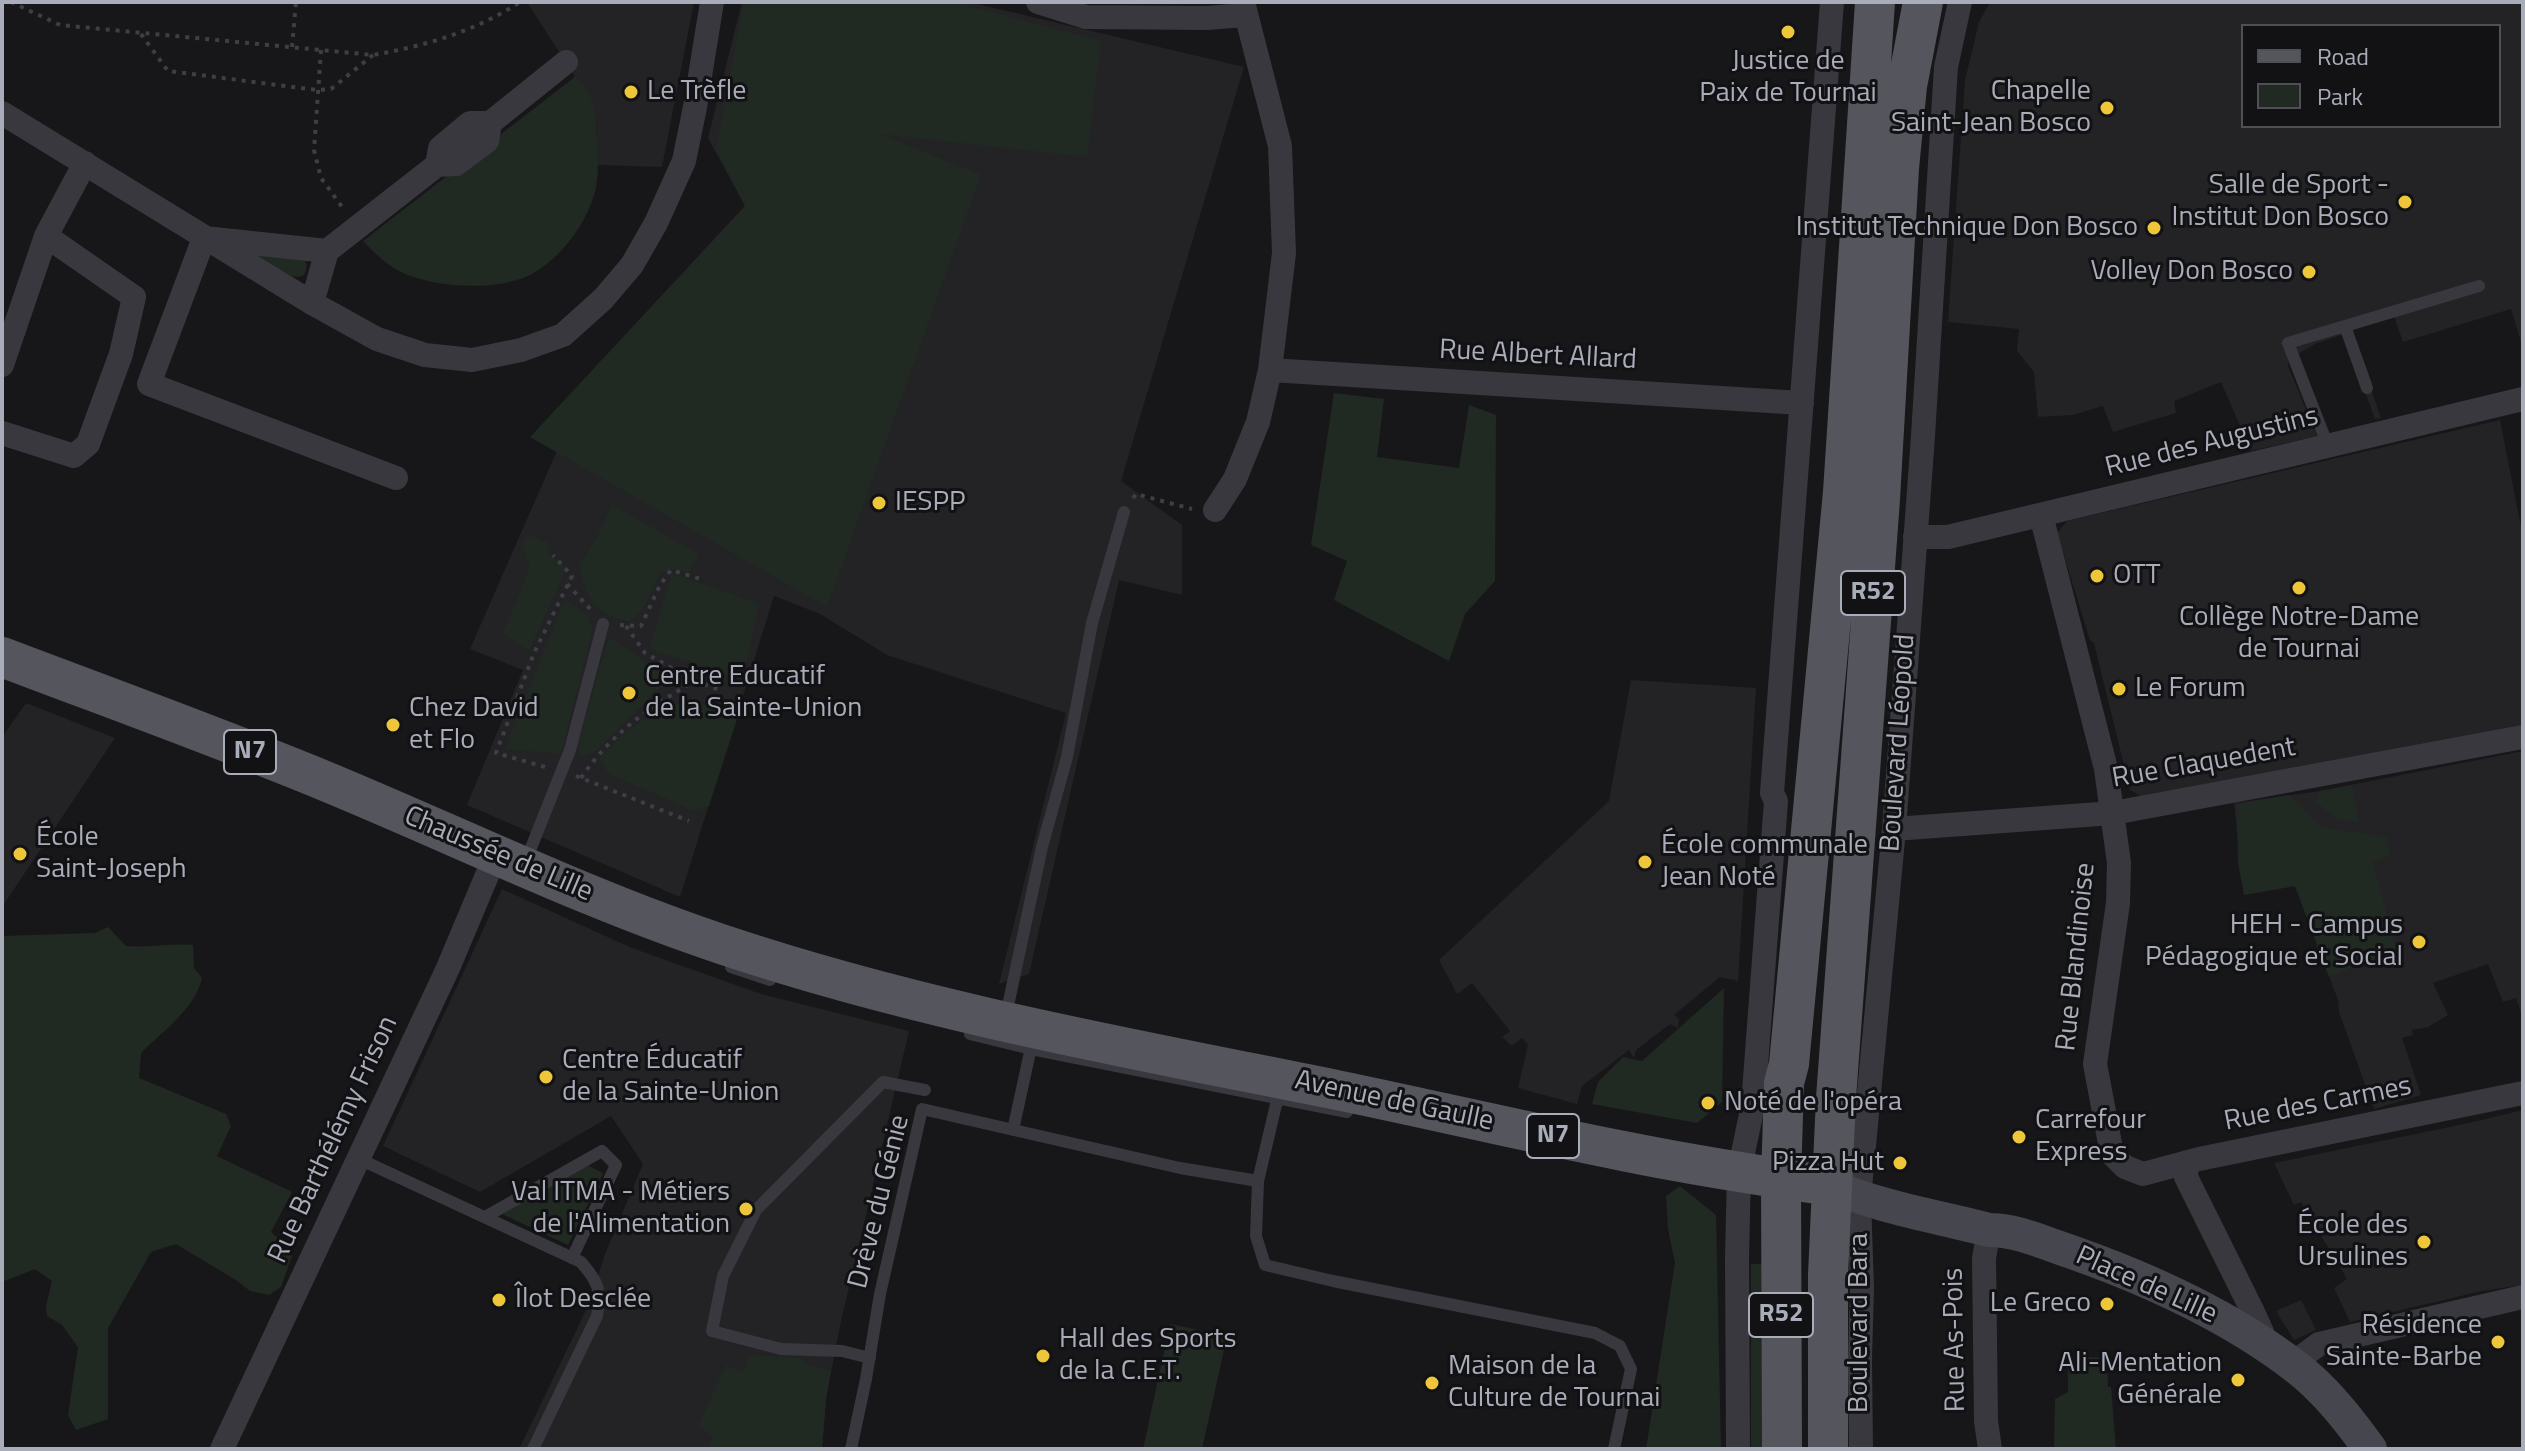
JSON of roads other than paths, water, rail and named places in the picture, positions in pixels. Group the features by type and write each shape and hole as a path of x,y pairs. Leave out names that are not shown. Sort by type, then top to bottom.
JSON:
{"main road":[{"name":"R52","path":"1801,1449 1818,1186 1784,1083 1789,1064 1843,492 1875,2"},
{"name":"Boulevard Léopold","path":"1818,1186 1853,858 1880,499 1899,168 1907,86 1923,2"},
{"name":"Chaussée de Lille","path":"2,657 295,769 510,860 587,903 1023,1034"},
{"name":"Avenue de Gaulle","path":"1023,1034 1635,1162 1739,1172 1818,1186"},
{"name":"R52","path":"1782,1449 1818,1186"},
{"name":"Boulevard Bara","path":"1818,1186 1828,1275 1828,1449"}],"street":[{"path":"2,113 204,238 377,339 425,355 472,360 521,350 563,335 603,299 632,265 656,223 684,161 712,2"},
{"path":"1038,2 1086,17 1207,18 1244,9 1280,146 1284,253 1270,370 1258,422 1235,479 1215,510"},
{"path":"1738,1449 1739,1172 1753,1105 1776,801 1772,793 1832,2"},
{"name":"Boulevard Léopold","path":"1818,1186 1894,829 1946,67 1960,2"},
{"path":"312,303 327,251 437,165 440,148 470,123 490,123 566,62"},
{"path":"2,365 46,236 85,163"},
{"path":"2,433 74,456 88,444 121,354 134,297 46,236"},
{"path":"204,238 327,251"},
{"path":"204,238 149,384 396,478"},
{"name":"Rue Albert Allard","path":"1270,370 1802,403"},
{"name":"Rue des Augustins","path":"1915,537 1948,537 2328,446 2381,426 2523,399"},
{"name":"Rue Blandinoise","path":"2041,515 2106,769 2113,813 2119,863 2118,903 2095,1064 2112,1154 2125,1167"},
{"name":"Rue Claquedent","path":"1894,829 2113,813 2523,737"},
{"name":"Rue Barthélémy Frison","path":"222,1449 448,968 510,860"},
{"name":"Rue des Carmes","path":"2125,1167 2143,1174 2187,1162 2523,1093"},
{"name":"Place de Lille","path":"2187,1162 2186,1177 2252,1310 2262,1332 2263,1345"},
{"name":"Place de Lille","path":"1818,1186 1989,1230 2002,1230 2101,1262 2206,1311 2263,1345"},
{"name":"Boulevard Bara","path":"1818,1186 1862,1288 1861,1449"},
{"name":"Rue As-Pois","path":"1989,1230 1984,1258 1986,1421 1990,1449"},
{"path":"2292,1364 2319,1344 2523,1297"},
{"path":"2263,1345 2292,1364 2324,1393 2370,1449"}],"lane":[{"path":"2328,446 2288,343 2479,286"},
{"path":"2345,326 2367,388"},
{"path":"1013,1130 1042,847 1067,757 1092,623 1124,512"},
{"path":"510,860 562,771 603,624"},
{"path":"723,964 779,982"},
{"path":"954,1030 1023,1034"},
{"path":"870,1358 842,1351 781,1349 712,1331 723,1276 756,1210 883,1082 925,1090"},
{"path":"1365,1116 1279,1089 1258,1181 1256,1236 1265,1265 1595,1333 1620,1346 1631,1369 1614,1449"},
{"name":"Drève du Génie","path":"851,1449 880,1294 922,1109 1180,1168 1258,1181"},
{"path":"485,1217 602,1151 616,1165 572,1258"},
{"path":"357,1158 581,1262 601,1292 597,1316 533,1449"}],"place":[{"name":"Justice de Paix de Tournai","path":"1788,32"},
{"name":"Le Trèfle","path":"631,92"},
{"name":"Chapelle Saint-Jean Bosco","path":"2107,108"},
{"name":"Salle de Sport - Institut Don Bosco","path":"2405,202"},
{"name":"Institut Technique Don Bosco","path":"2154,228"},
{"name":"Volley Don Bosco","path":"2309,272"},
{"name":"IESPP","path":"879,503"},
{"name":"OTT","path":"2097,576"},
{"name":"Collège Notre-Dame de Tournai","path":"2299,588"},
{"name":"Le Forum","path":"2119,689"},
{"name":"Centre Educatif de la Sainte-Union","path":"629,693"},
{"name":"Chez David et Flo","path":"393,725"},
{"name":"École Saint-Joseph","path":"20,854"},
{"name":"École communale Jean Noté","path":"1645,862"},
{"name":"HEH - Campus Pédagogique et Social","path":"2419,942"},
{"name":"Centre Éducatif de la Sainte-Union","path":"546,1077"},
{"name":"Noté de l'opéra","path":"1708,1103"},
{"name":"Carrefour Express","path":"2019,1137"},
{"name":"Pizza Hut","path":"1900,1163"},
{"name":"Val ITMA - Métiers de l'Alimentation","path":"746,1209"},
{"name":"École des Ursulines","path":"2424,1242"},
{"name":"Îlot Desclée","path":"499,1300"},
{"name":"Le Greco","path":"2107,1304"},
{"name":"Résidence Sainte-Barbe","path":"2498,1342"},
{"name":"Hall des Sports de la C.E.T.","path":"1043,1356"},
{"name":"Ali-Mentation Générale","path":"2238,1380"},
{"name":"Maison de la Culture de Tournai","path":"1432,1383"}]}
